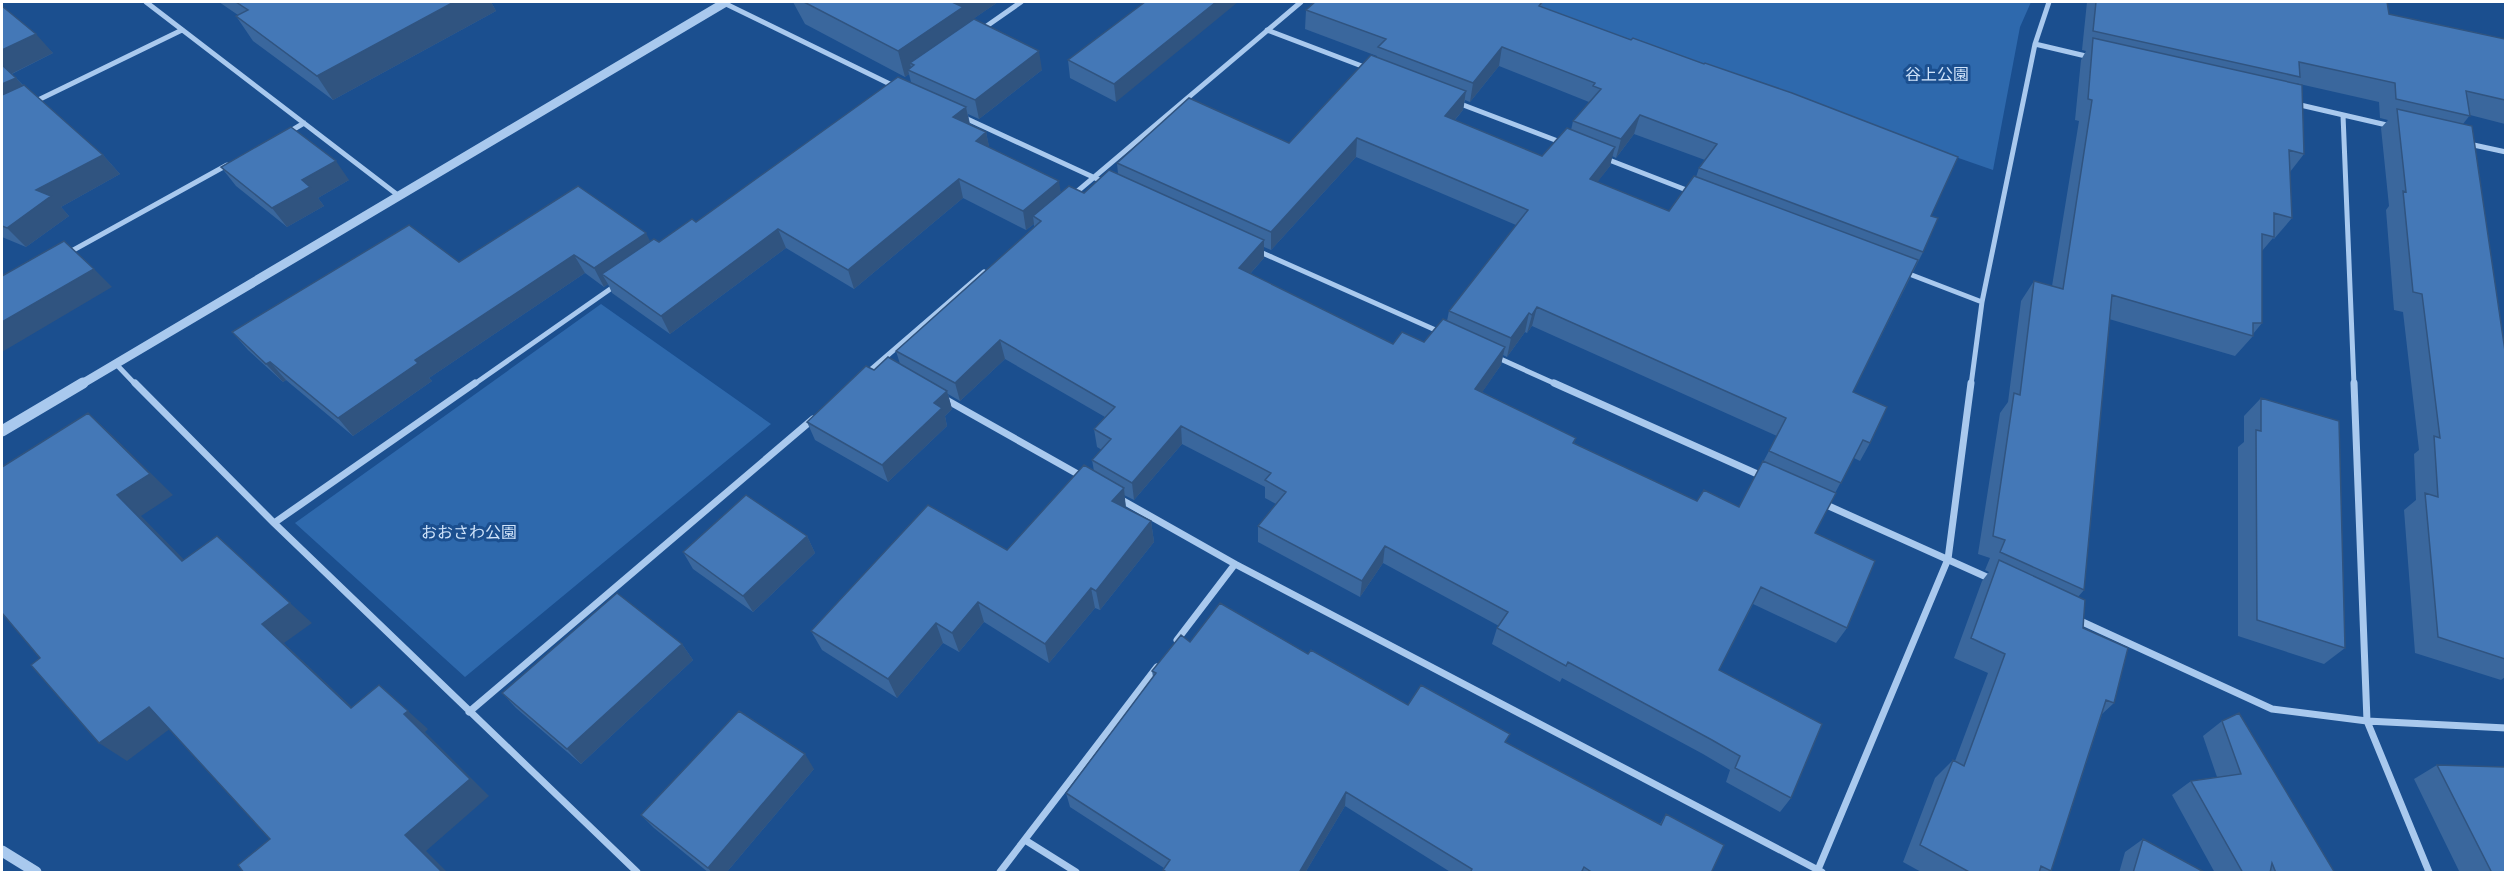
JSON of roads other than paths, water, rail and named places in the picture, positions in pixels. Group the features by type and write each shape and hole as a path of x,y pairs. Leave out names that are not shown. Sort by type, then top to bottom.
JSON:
{"street":[{"path":"146,2 399,196"},
{"path":"2,431 725,2 898,88 889,94"},
{"path":"974,35 1021,2"},
{"path":"1067,200 1301,2"},
{"path":"1113,495 1235,564 1819,872 1948,559 1982,302 2035,44 2049,2"},
{"path":"23,108 182,30"},
{"path":"1267,30 1379,72"},
{"path":"2035,44 2092,57"},
{"path":"1446,98 1569,145"},
{"path":"2286,102 2401,128"},
{"path":"952,112 1115,187"},
{"path":"2343,115 2367,721 2429,873"},
{"path":"283,135 304,123"},
{"path":"2459,142 2505,152"},
{"path":"1602,158 1691,192"},
{"path":"64,255 231,163"},
{"path":"1247,246 1444,334"},
{"path":"1892,268 1982,302"},
{"path":"862,377 987,270"},
{"path":"274,523 625,278"},
{"path":"1488,354 1773,481"},
{"path":"880,362 890,368"},
{"path":"116,364 274,523 637,873"},
{"path":"941,397 1093,483"},
{"path":"469,712 816,416"},
{"path":"1816,501 2002,584"},
{"path":"1170,650 1235,564"},
{"path":"2067,614 2272,709 2367,721 2505,728"},
{"path":"1000,873 1163,659"},
{"path":"1025,840 1076,873"},
{"path":"2,850 36,873"}],"park label":[{"name":"谷上公園","path":"1937,74"},
{"name":"おおさわ公園","path":"469,532"}]}
